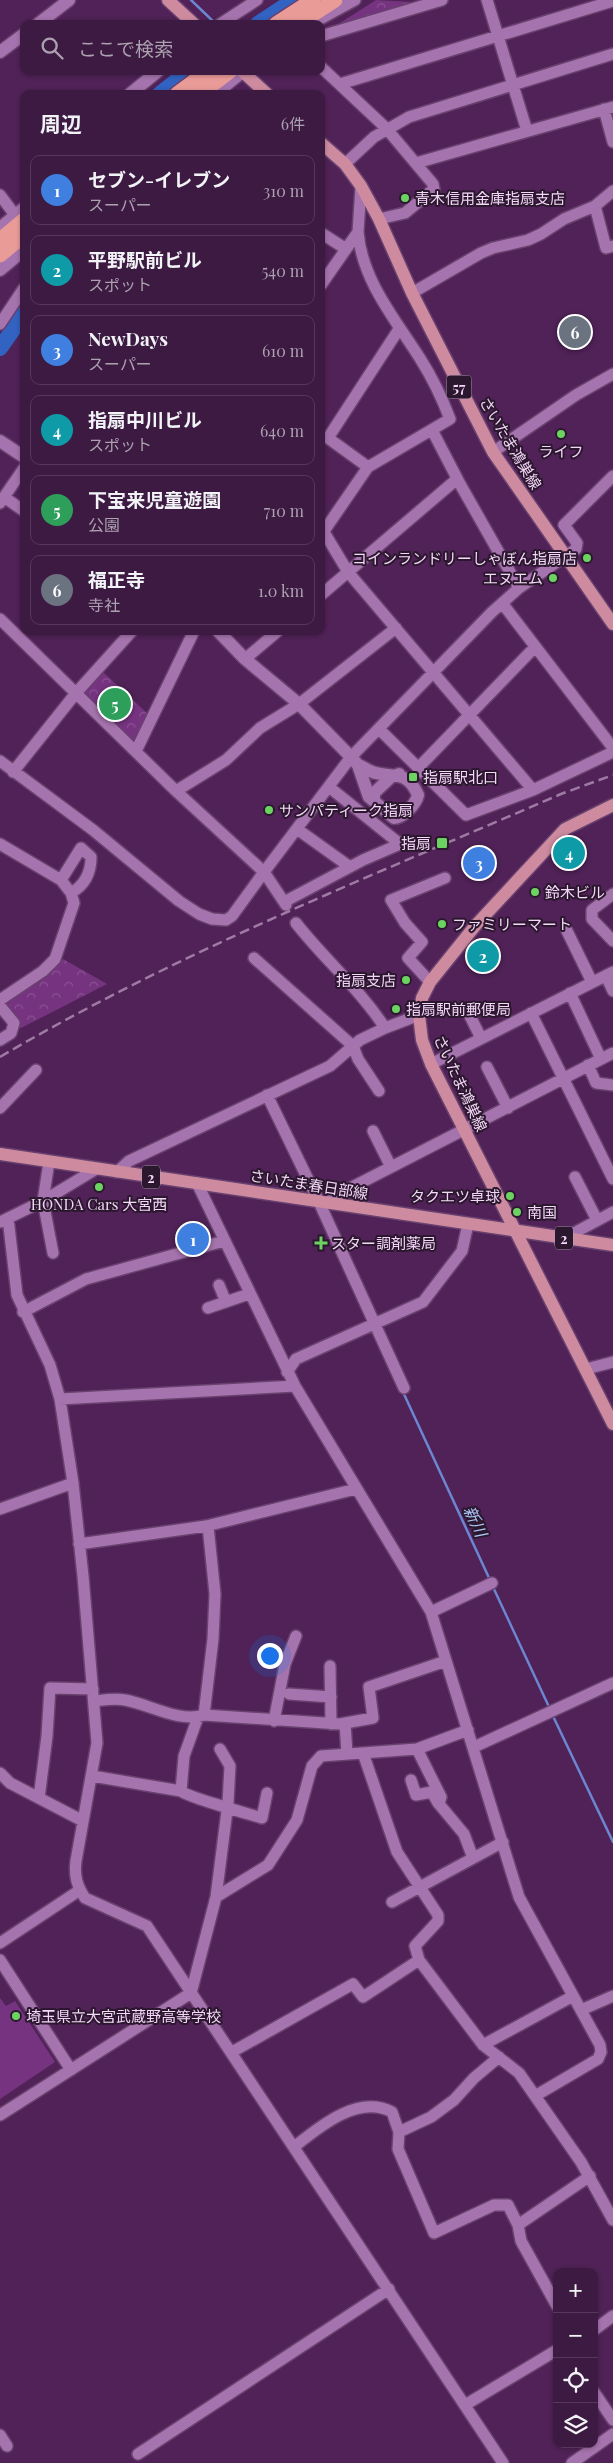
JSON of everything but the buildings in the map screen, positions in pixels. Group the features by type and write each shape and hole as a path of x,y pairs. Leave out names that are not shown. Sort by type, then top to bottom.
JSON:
{"highway":[{"path":"282,20 313,0"},
{"path":"304,20 335,0"},
{"path":"182,90 203,75"},
{"path":"207,90 232,75"},
{"path":"0,240 20,216"},
{"path":"0,255 20,238"}],"main road":[{"path":"168,0 190,20"},
{"path":"244,75 262,90"},
{"name":"さいたま鴻巣線","path":"325,146 345,164 361,186 379,219 412,293 493,452 613,624"},
{"name":"さいたま鴻巣線","path":"613,805 565,829 480,920 430,982 422,998 419,1015 422,1040 431,1064 613,1424"},
{"name":"さいたま春日部線","path":"0,1154 515,1232 613,1245"}],"street":[{"path":"43,20 69,0"},
{"path":"226,20 257,0"},
{"path":"318,20 355,0"},
{"path":"325,35 442,0"},
{"path":"487,0 527,131"},
{"path":"340,84 613,1"},
{"path":"0,52 20,37"},
{"path":"345,164 386,128 409,117 613,54"},
{"path":"325,71 386,128 416,163 434,188 405,213 379,219"},
{"path":"135,90 153,75"},
{"path":"219,90 235,75"},
{"path":"416,163 609,108 613,142"},
{"path":"325,525 368,466 450,418 443,400 421,360 399,329 366,270 358,232 361,186"},
{"path":"412,293 481,253 493,248 528,240 564,219 595,206 613,191"},
{"path":"0,195 20,214"},
{"path":"595,206 606,248 613,246"},
{"path":"0,228 20,216"},
{"path":"325,279 358,232"},
{"path":"325,235 346,248"},
{"path":"0,270 20,253"},
{"path":"0,324 20,294"},
{"path":"368,466 328,438 399,329"},
{"path":"493,452 576,395 613,374"},
{"path":"432,430 519,588"},
{"path":"0,441 20,454"},
{"path":"20,474 2,500 20,509"},
{"path":"0,761 93,830 179,901 199,914 212,919 226,920 232,916 329,787 355,761 379,729 502,603 519,588 576,548 577,542 564,525 613,476"},
{"path":"325,592 458,479"},
{"path":"325,534 348,572 533,790"},
{"path":"502,603 613,748"},
{"path":"0,619 176,791 264,872 285,904 350,868 400,844 329,787"},
{"path":"176,791 226,760 260,728 299,704 396,628"},
{"path":"14,772 76,693 128,635"},
{"path":"136,751 192,635"},
{"path":"222,635 245,659 299,704 355,761 375,773 399,774 416,790 417,800 401,817 396,818 367,793 355,761"},
{"path":"245,659 273,635"},
{"path":"418,768 535,647"},
{"path":"379,729 466,815 533,790 613,752"},
{"path":"374,801 374,793 391,777 399,774"},
{"path":"297,829 350,868"},
{"path":"61,880 93,830"},
{"path":"0,844 61,880 71,893 74,903 55,960 43,971 0,1000"},
{"path":"71,893 80,887 91,867 91,857 81,848"},
{"path":"430,982 408,958 422,942 405,924 392,900 445,878"},
{"path":"613,894 592,910 591,914 592,919 613,941"},
{"path":"296,922 374,1012 385,1028"},
{"path":"567,931 592,982"},
{"path":"254,958 353,1046 358,1059 379,1091"},
{"path":"431,1064 609,974 613,991"},
{"path":"570,993 601,1059"},
{"path":"0,1006 14,1023 11,1033 0,1040"},
{"path":"531,1013 613,1179"},
{"path":"469,1014 481,1038"},
{"path":"117,1172 129,1161 330,1066 353,1046 385,1028 419,1015"},
{"path":"324,1202 613,1053"},
{"path":"588,1065 596,1083 613,1085"},
{"path":"487,1067 508,1108"},
{"path":"0,1108 36,1070"},
{"path":"267,1095 324,1202 374,1323 404,1388"},
{"path":"373,1131 391,1167"},
{"path":"49,1162 43,1201 52,1253"},
{"path":"96,1169 43,1201 4,1220 14,1279 23,1312 50,1365 60,1399 73,1483 97,1743 75,1872 80,1890 85,1898 147,1926 503,2463"},
{"path":"574,1177 596,1220"},
{"path":"196,1183 287,1372 431,1612 474,1747 518,1897 600,2045 601,2052 598,2058 535,2096"},
{"path":"569,1239 574,1233 613,1212"},
{"path":"287,1372 296,1359 423,1302 462,1251 468,1224"},
{"path":"23,1312 86,1279 224,1241"},
{"path":"219,1285 226,1302"},
{"path":"208,1308 249,1294"},
{"path":"586,1369 613,1362"},
{"path":"60,1399 295,1386"},
{"path":"0,1509 73,1483"},
{"path":"79,1544 208,1526 356,1489"},
{"path":"181,1791 184,1756 201,1716 213,1639 215,1594 208,1526"},
{"path":"431,1612 492,1583"},
{"path":"274,1721 285,1664 296,1636"},
{"path":"39,1798 47,1736 50,1688 124,1699 181,1715 331,1724 346,1723 373,1718 369,1687 446,1661"},
{"path":"330,1666 331,1724"},
{"path":"474,1747 613,1683"},
{"path":"289,1694 330,1697"},
{"path":"346,1723 347,1754"},
{"path":"216,1897 268,1865 297,1820 312,1766 321,1756 416,1749 468,1730"},
{"path":"0,2115 191,1993 216,1897 227,1807 230,1766 220,1749"},
{"path":"416,1749 441,1797 439,1804"},
{"path":"363,1753 397,1852 438,1915 438,1922 415,1946 419,1960 482,2045 519,2073 590,2176 613,2220"},
{"path":"0,1773 10,1783 83,1821"},
{"path":"92,1776 181,1791 185,1796 262,1818 268,1793"},
{"path":"412,1780 416,1795 432,1792 439,1804 464,1834 473,1858"},
{"path":"392,1902 503,1842"},
{"path":"0,1943 80,1890"},
{"path":"0,1960 71,2070"},
{"path":"232,2052 353,1984 363,1997 419,1960"},
{"path":"482,2045 573,1996"},
{"path":"581,2010 613,1996"},
{"path":"399,2132 431,2117 454,2100 463,2089 499,2057"},
{"path":"294,2147 326,2122 368,2106 384,2107 392,2112 399,2132 398,2149 434,2232 494,2205 508,2205 518,2226 521,2241 553,2299"},
{"path":"518,2226 590,2176"},
{"path":"138,2454 389,2289"},
{"path":"598,2327 613,2316"},
{"path":"465,2405 553,2352"},
{"path":"598,2397 612,2416"},
{"path":"572,2463 613,2434"},
{"path":"0,2435 7,2446"}],"green space":[{"path":"376,0 410,2 411,5 326,32"},
{"path":"101,670 149,715 134,746 81,693"},
{"path":"63,959 107,984 21,1028 3,1002 53,969"},
{"name":"埼玉県立大宮武蔵野高等学校","path":"0,1998 6,2006 15,2001 55,2062 0,2099"}],"waterway":[{"path":"191,0 212,20"},
{"path":"264,20 294,0"},
{"path":"165,90 184,75"},
{"path":"0,348 20,320"},
{"name":"新川","path":"403,1392 490,1580"},
{"name":"新川","path":"493,1587 550,1709"},
{"name":"新川","path":"552,1714 613,1842"}],"railway":[{"path":"0,1057 67,1019 206,949 561,794 613,775"}],"place":[{"name":"青木信用金庫指扇支店","path":"405,198"},
{"name":"福正寺","path":"575,332"},
{"name":"ライフ","path":"561,434"},
{"name":"コインランドリーしゃぼん指扇店","path":"587,558"},
{"name":"エヌエム","path":"553,578"},
{"name":"下宝来児童遊園","path":"115,704"},
{"name":"指扇駅北口","path":"413,777"},
{"name":"サンパティーク指扇","path":"269,810"},
{"name":"指扇","path":"442,843"},
{"name":"指扇中川ビル","path":"569,853"},
{"name":"NewDays","path":"479,863"},
{"name":"鈴木ビル","path":"535,892"},
{"name":"ファミリーマート","path":"442,924"},
{"name":"平野駅前ビル","path":"483,956"},
{"name":"指扇支店","path":"406,980"},
{"name":"指扇駅前郵便局","path":"396,1009"},
{"name":"HONDA Cars 大宮西","path":"99,1187"},
{"name":"タクエツ卓球","path":"510,1196"},
{"name":"南国","path":"517,1212"},
{"name":"セブン-イレブン","path":"193,1239"},
{"name":"スター調剤薬局","path":"321,1243"},
{"name":"埼玉県立大宮武蔵野高等学校","path":"16,2016"}]}
